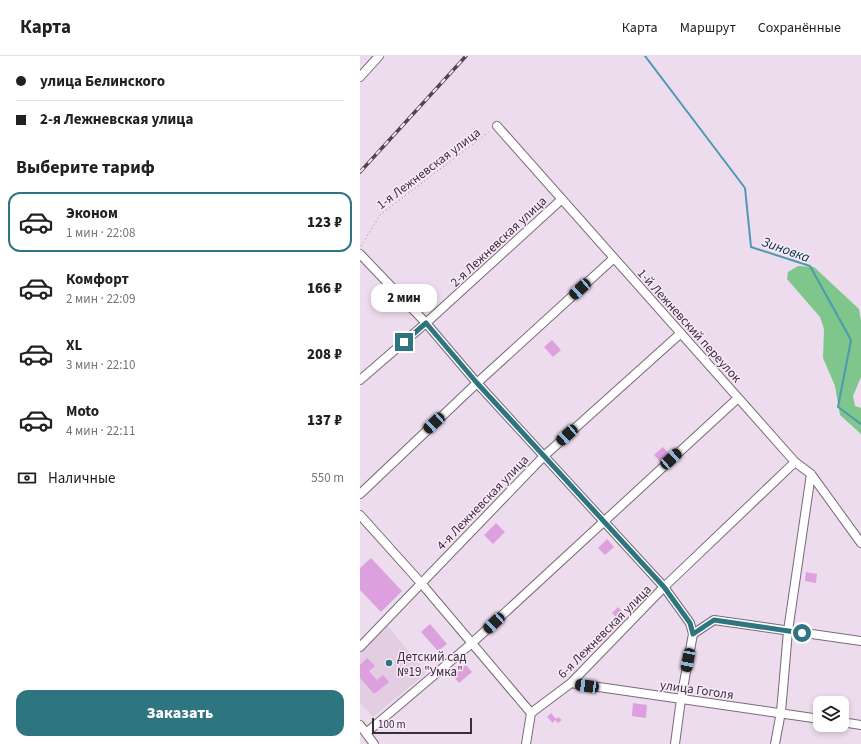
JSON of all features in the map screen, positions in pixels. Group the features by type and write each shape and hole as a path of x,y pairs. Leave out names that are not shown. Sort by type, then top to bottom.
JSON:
{"street":[{"path":"360,77 379,56"},
{"name":"1-й Лежневский переулок","path":"497,126 795,462 811,474 861,543"},
{"name":"2-я Лежневская улица","path":"360,380 426,323 562,198"},
{"path":"360,254 426,323 477,383 664,587 690,623 693,634 681,699 675,744"},
{"path":"360,494 477,383 614,258"},
{"name":"4-я Лежневская улица","path":"360,647 544,456 681,333"},
{"path":"366,733 472,643 738,398"},
{"name":"6-я Лежневская улица","path":"531,713 571,683 664,587 795,462"},
{"path":"775,744 781,712 788,631 811,474"},
{"path":"360,514 421,583 531,713 526,744"},
{"path":"693,634 714,620 861,641"},
{"name":"улица Гоголя","path":"571,683 813,718"},
{"path":"849,723 861,725"},
{"path":"360,725 374,744"}],"path":[{"name":"1-я Лежневская улица","path":"360,247 380,215 497,126"}],"shaded area":[{"name":"Детский сад №19 \"Умка\"","path":"388,626 426,673 373,717 360,703 360,653"}],"green space":[{"path":"798,266 814,267 859,309 861,321 861,377 853,396 855,406 861,408 861,434 840,415 835,386 823,358 824,329 820,317 787,279 788,272"}],"building":[{"path":"552,340 561,350 553,357 544,347"},
{"path":"663,447 671,456 662,464 654,455"},
{"path":"496,523 505,532 493,544 484,535"},
{"path":"607,539 614,547 605,555 598,548"},
{"path":"371,558 402,591 381,612 360,590 360,568"},
{"path":"806,572 817,574 816,583 805,581"},
{"path":"618,607 626,616 620,621 612,613"},
{"path":"430,624 447,644 438,651 421,632"},
{"path":"367,658 375,666 369,671 377,680 383,675 389,682 374,694 360,678 360,665"},
{"path":"466,665 472,672 459,683 453,675"},
{"path":"633,703 647,705 646,718 632,716"},
{"path":"551,713 556,719 558,717 562,720 558,723 555,720 553,723 547,717"}],"waterway":[{"name":"Зиновка","path":"645,56 745,188 751,247 810,266 851,340 838,407 861,424"}],"railway":[{"path":"360,172 466,56"}],"place":[{"name":"Детский сад №19 \"Умка\"","path":"389,663"}],"route":[{"path":"404,342 426,323 477,383 664,587 690,623 693,634 714,620 802,633"}]}
